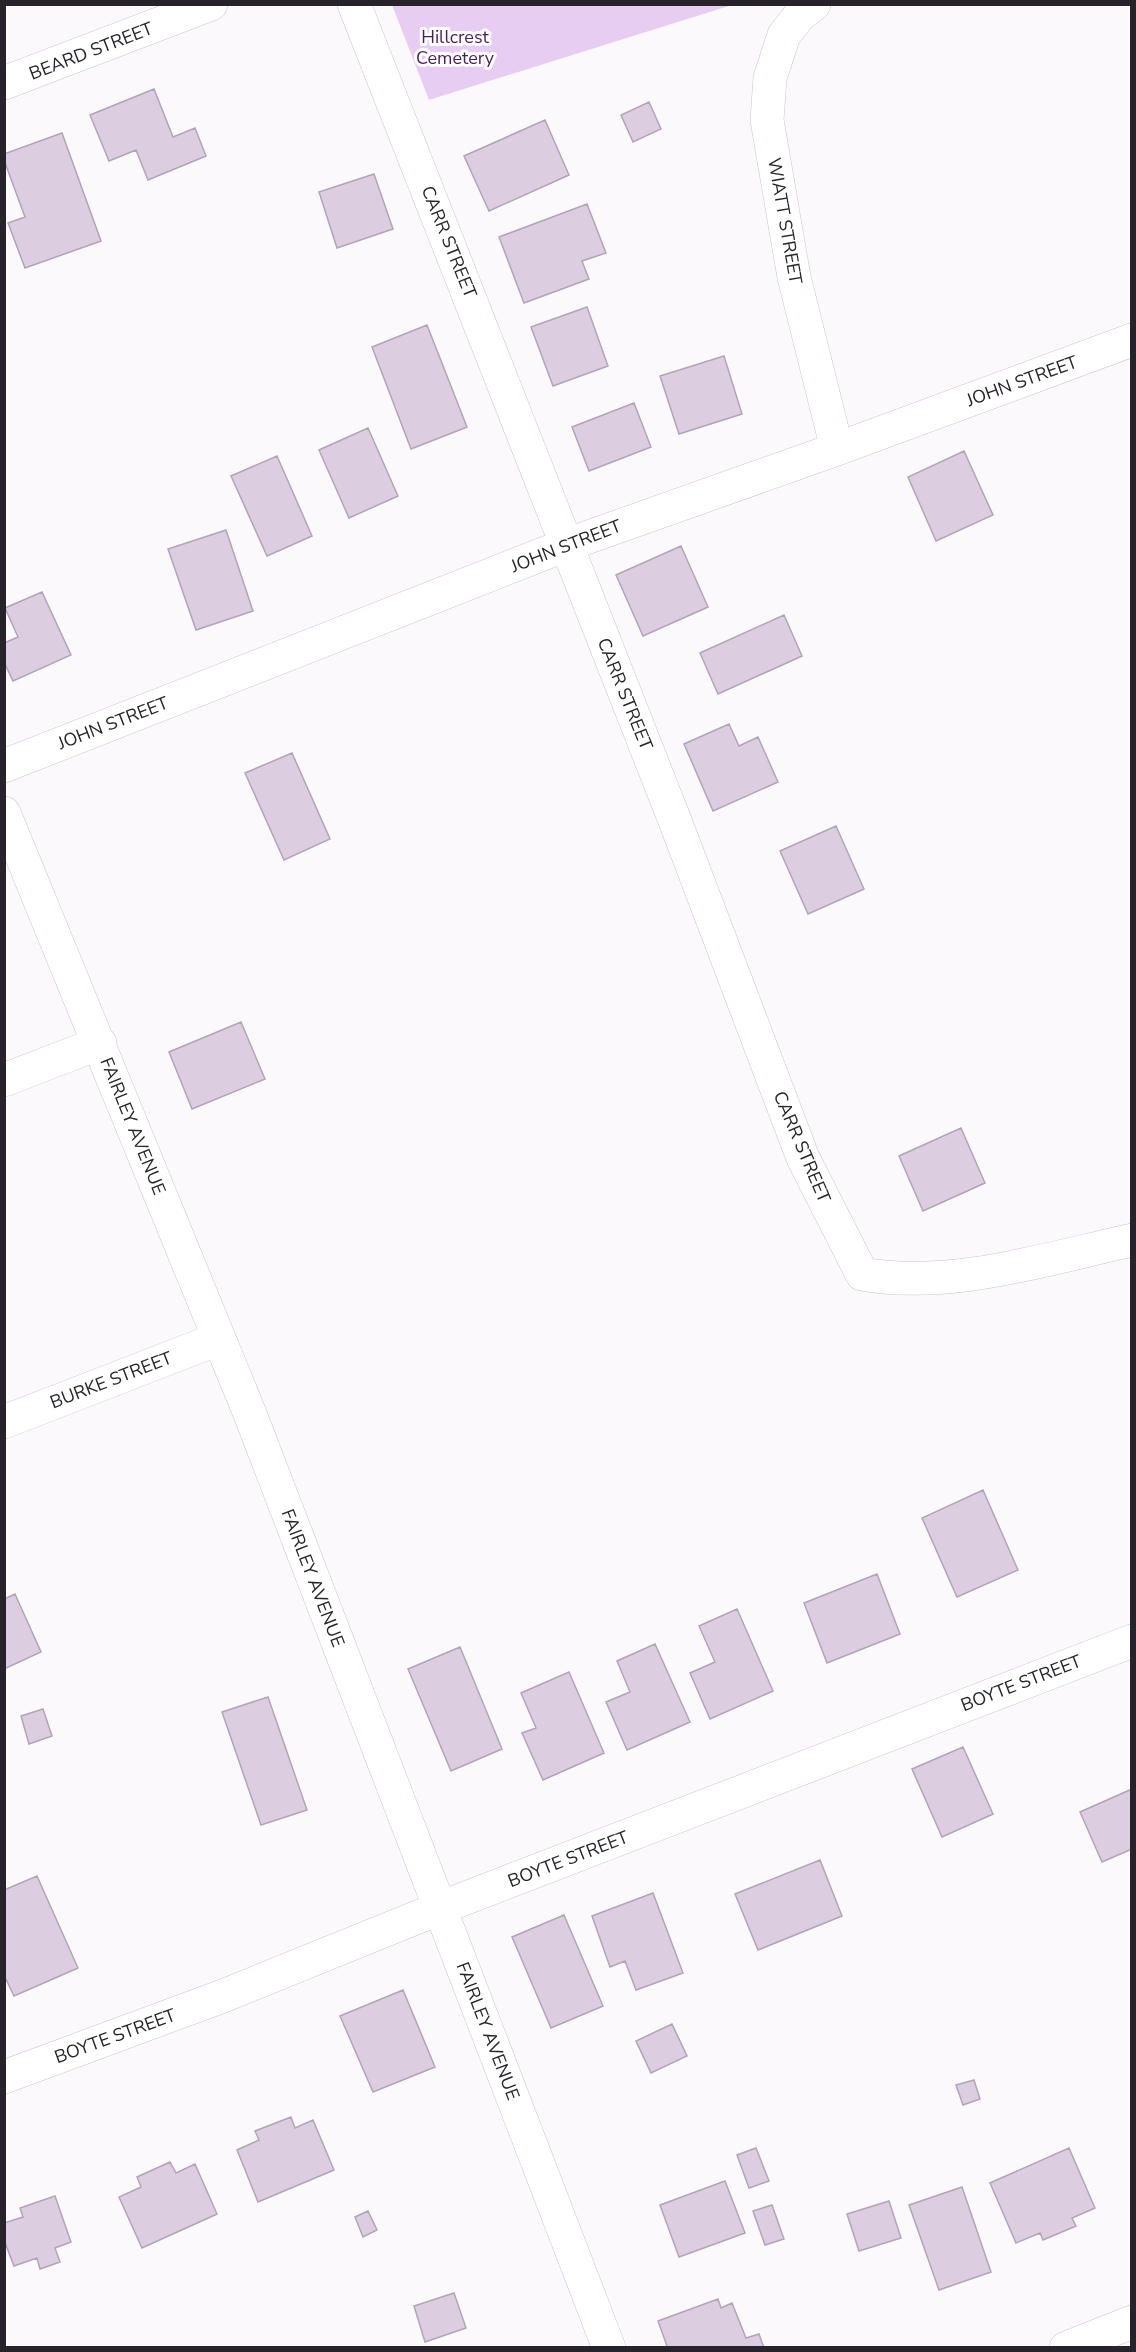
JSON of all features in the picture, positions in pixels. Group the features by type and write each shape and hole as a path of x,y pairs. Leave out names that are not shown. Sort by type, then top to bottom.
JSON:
{"street":[{"name":"BEARD STREET","path":"4,84 211,4"},
{"name":"CARR STREET","path":"354,4 468,289 677,826 803,1158 862,1274 889,1279 976,1274 1131,1240"},
{"name":"WIATT STREET","path":"814,4 799,16 784,34 770,78 767,120 794,277 837,449"},
{"name":"JOHN STREET","path":"4,765 566,545 837,449 1131,340"},
{"name":"FAIRLEY AVENUE","path":"4,813 250,1414 609,2348"},
{"path":"4,1080 100,1043"},
{"name":"BURKE STREET","path":"4,1422 218,1339"},
{"name":"BOYTE STREET","path":"4,2077 223,1996 440,1908 1131,1641"},
{"path":"1066,2348 1131,2322"}],"green space":[{"name":"Hillcrest Cemetery","path":"392,5 732,5 429,100"}],"building":[{"path":"154,89 173,137 195,128 206,156 148,180 136,150 109,161 90,115"},
{"path":"649,102 661,129 633,142 621,115"},
{"path":"545,120 569,175 489,211 464,156"},
{"path":"62,133 101,241 25,268 8,223 25,217 4,160 4,154"},
{"path":"374,174 393,229 337,248 319,192"},
{"path":"587,204 606,253 582,261 589,279 524,303 499,237"},
{"path":"587,307 608,366 553,386 531,327"},
{"path":"427,325 467,427 411,449 372,347"},
{"path":"724,356 742,414 679,434 660,376"},
{"path":"634,403 651,447 589,471 572,427"},
{"path":"368,428 398,496 349,518 319,450"},
{"path":"964,451 993,515 936,541 908,477"},
{"path":"277,456 312,536 267,556 231,476"},
{"path":"226,530 253,611 196,630 168,549"},
{"path":"681,546 708,607 643,636 616,575"},
{"path":"42,592 71,655 13,681 4,662 4,643 18,637 5,608"},
{"path":"784,615 802,656 718,694 700,653"},
{"path":"729,724 739,746 758,737 778,782 713,811 684,744"},
{"path":"292,753 330,839 284,860 245,773"},
{"path":"836,826 864,889 808,914 780,851"},
{"path":"241,1022 265,1079 192,1109 169,1052"},
{"path":"961,1128 985,1183 923,1211 899,1156"},
{"path":"983,1490 1018,1570 957,1597 922,1518"},
{"path":"877,1574 900,1634 827,1663 804,1603"},
{"path":"15,1594 41,1652 4,1669 4,1599"},
{"path":"737,1609 773,1691 710,1719 690,1673 715,1662 699,1626"},
{"path":"655,1644 690,1722 627,1750 606,1702 630,1692 617,1661"},
{"path":"460,1647 502,1749 451,1771 408,1669"},
{"path":"569,1672 604,1753 543,1780 522,1733 536,1728 521,1693"},
{"path":"268,1697 307,1810 261,1825 222,1712"},
{"path":"43,1709 52,1736 29,1744 21,1716"},
{"path":"963,1747 993,1814 942,1837 912,1769"},
{"path":"1132,1789 1132,1849 1102,1862 1080,1812"},
{"path":"820,1860 842,1916 758,1950 735,1894"},
{"path":"37,1876 78,1968 14,1996 4,1975 4,1890"},
{"path":"653,1893 683,1973 636,1990 625,1961 610,1967 592,1916"},
{"path":"564,1915 603,2006 551,2028 512,1937"},
{"path":"403,1990 435,2067 373,2092 340,2016"},
{"path":"672,2024 687,2056 651,2073 636,2041"},
{"path":"974,2080 980,2099 963,2105 956,2085"},
{"path":"291,2117 295,2128 313,2120 334,2170 258,2202 237,2150 259,2140 255,2131"},
{"path":"756,2148 769,2181 749,2188 737,2155"},
{"path":"1069,2148 1095,2208 1072,2218 1076,2226 1043,2240 1040,2233 1016,2243 990,2183"},
{"path":"170,2162 176,2173 195,2164 217,2214 142,2248 119,2197 141,2187 137,2177"},
{"path":"725,2181 745,2233 679,2257 660,2205"},
{"path":"962,2187 991,2272 939,2290 909,2205"},
{"path":"55,2196 71,2242 55,2248 60,2262 40,2269 37,2258 14,2266 4,2240 4,2223 23,2217 20,2208"},
{"path":"889,2201 901,2238 859,2251 847,2214"},
{"path":"772,2205 784,2239 765,2245 753,2211"},
{"path":"368,2211 377,2230 363,2237 355,2217"},
{"path":"454,2293 466,2328 425,2342 414,2306"},
{"path":"718,2299 721,2308 732,2303 746,2338 759,2334 764,2348 664,2348 667,2346 658,2321"}]}
